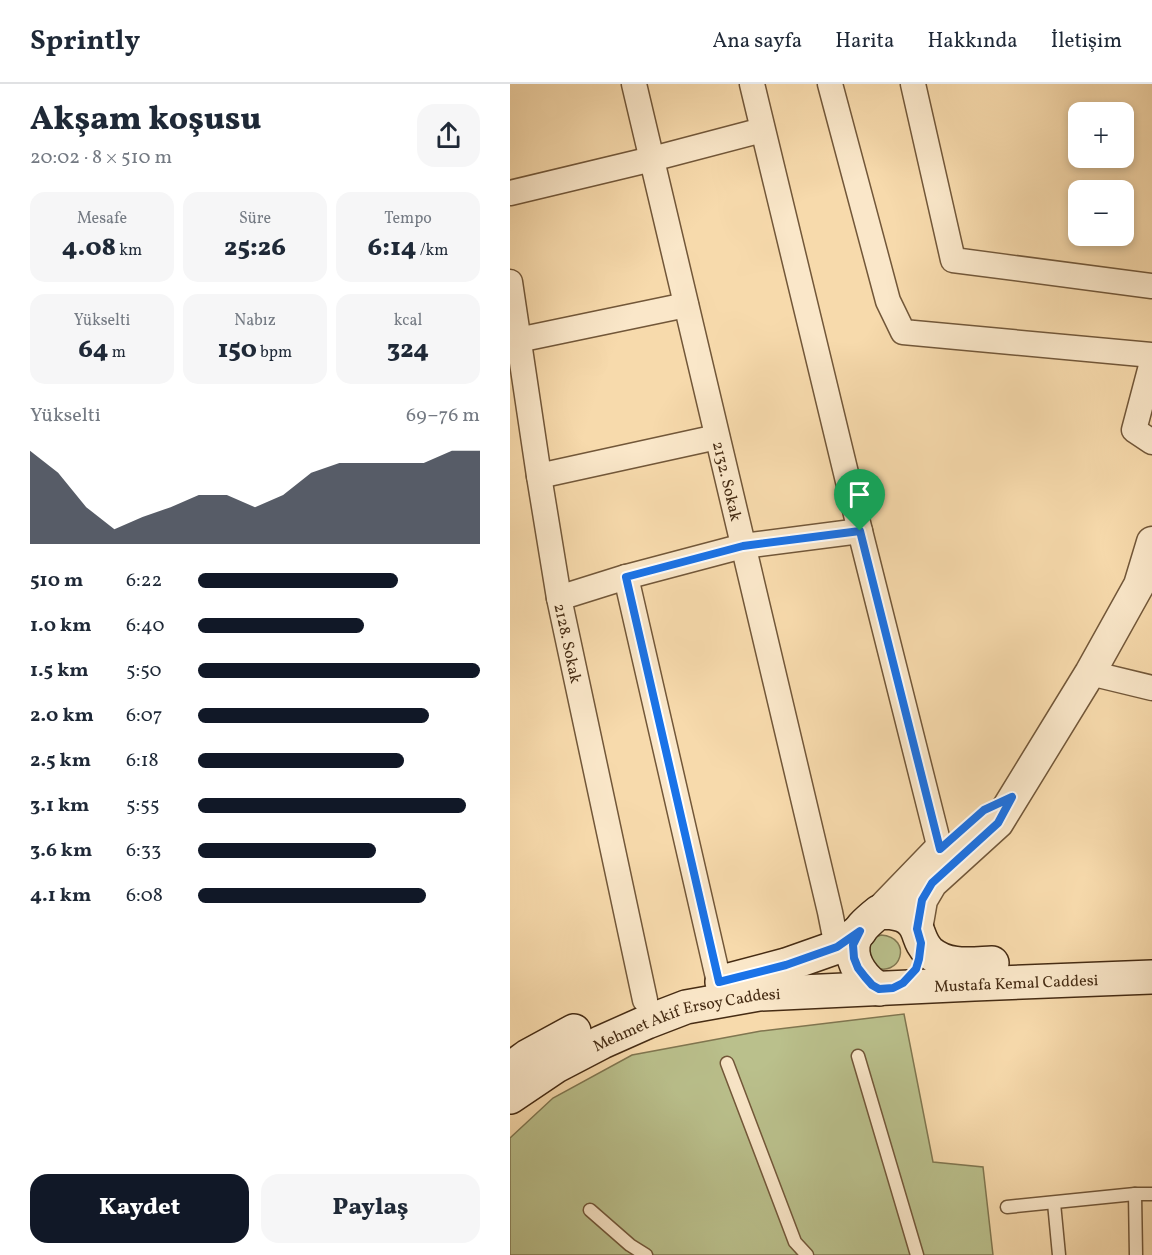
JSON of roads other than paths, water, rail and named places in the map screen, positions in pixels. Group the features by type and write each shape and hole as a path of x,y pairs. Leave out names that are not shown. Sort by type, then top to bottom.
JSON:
{"main road":[{"path":"899,913 912,921 919,936 916,969 903,983 886,988 872,985 858,968 853,945 858,930 899,913"},
{"name":"Mehmet Akif Ersoy Caddesi","path":"510,1069 528,1056 579,1029 645,1000 786,965 858,930"},
{"name":"Mustafa Kemal Caddesi","path":"919,936 930,953 959,965 1152,958"},
{"name":"Mustafa Kemal Caddesi","path":"886,988 1152,977"},
{"name":"Mehmet Akif Ersoy Caddesi","path":"510,1097 556,1066 602,1042 686,1007 759,994 886,988"}],"street":[{"name":"2132. Sokak","path":"634,84 830,912 858,930"},
{"path":"752,84 940,849"},
{"path":"830,84 888,301 903,332 1152,355"},
{"path":"913,84 953,260 1152,286"},
{"path":"510,193 762,130"},
{"name":"2128. Sokak","path":"510,282 538,476 559,598 645,1000"},
{"path":"518,340 686,305"},
{"path":"1152,362 1134,430 1152,442"},
{"path":"538,476 717,437"},
{"path":"559,598 626,577 743,546 860,531"},
{"path":"919,936 922,900 932,883 998,823 1012,797 1145,586 1152,542"},
{"path":"626,577 719,982"},
{"path":"1090,673 1152,688"},
{"path":"858,930 940,849 984,810 1012,797"}],"lane":[{"path":"858,1056 917,1255"},
{"path":"727,1063 795,1242 807,1255"},
{"path":"1135,1194 1136,1255"},
{"path":"1007,1207 1152,1194"},
{"path":"1054,1203 1059,1255"},
{"path":"590,1210 630,1245 646,1255"}]}
